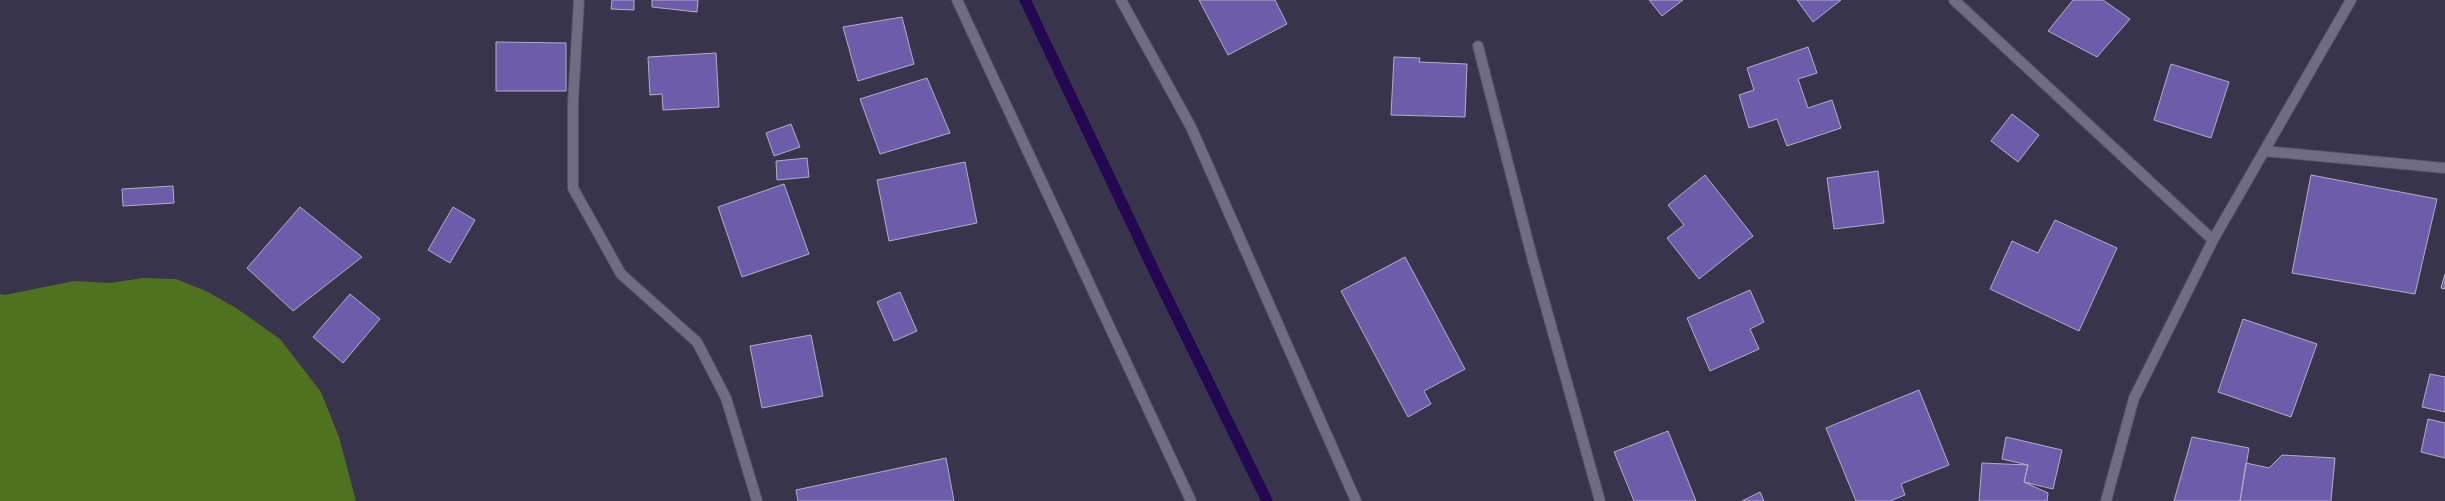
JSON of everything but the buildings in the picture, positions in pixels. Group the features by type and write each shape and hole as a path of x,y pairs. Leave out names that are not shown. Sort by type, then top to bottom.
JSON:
{"street":[{"path":"579,0 572,102 573,188 621,274 697,342 726,398 757,501"},
{"path":"957,0 1190,501"},
{"path":"1121,0 1191,127 1356,501"},
{"path":"1954,0 2213,240"},
{"path":"2106,501 2134,398 2213,240 2351,0"},
{"path":"1478,46 1533,261 1600,501"},
{"path":"2264,151 2445,168"}],"green space":[{"path":"143,278 176,279 206,291 236,308 280,339 321,392 339,437 356,501 0,501 0,294 5,295 74,281 110,283"}],"waterway":[{"path":"1025,0 1161,285 1267,501"}]}
